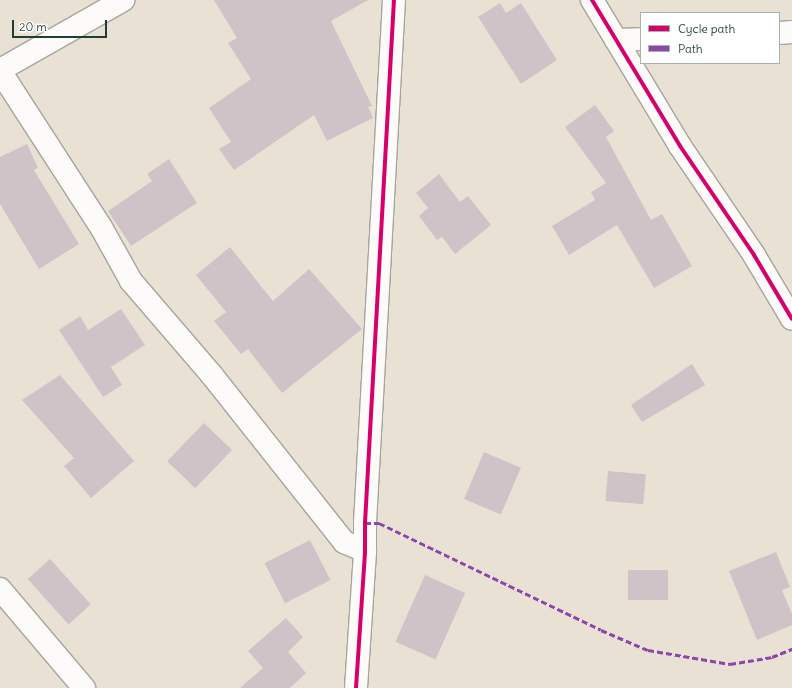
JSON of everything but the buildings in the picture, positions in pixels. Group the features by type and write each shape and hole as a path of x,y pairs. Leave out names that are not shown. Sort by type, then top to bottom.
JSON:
{"street":[{"path":"124,0 0,71 101,227 131,281 212,374 344,542 365,551"},
{"path":"356,688 365,551 365,523 394,0"},
{"path":"592,0 680,146 754,256 792,320"},
{"path":"780,33 792,32"},
{"path":"616,40 640,40"},
{"path":"0,589 84,688"}],"marked path":[{"path":"365,523 379,523 601,630 648,650 730,664 772,657 792,649"}],"cycle path":[{"path":"356,688 365,551 365,523 394,0"},
{"path":"592,0 680,146 754,255 792,319"}]}
